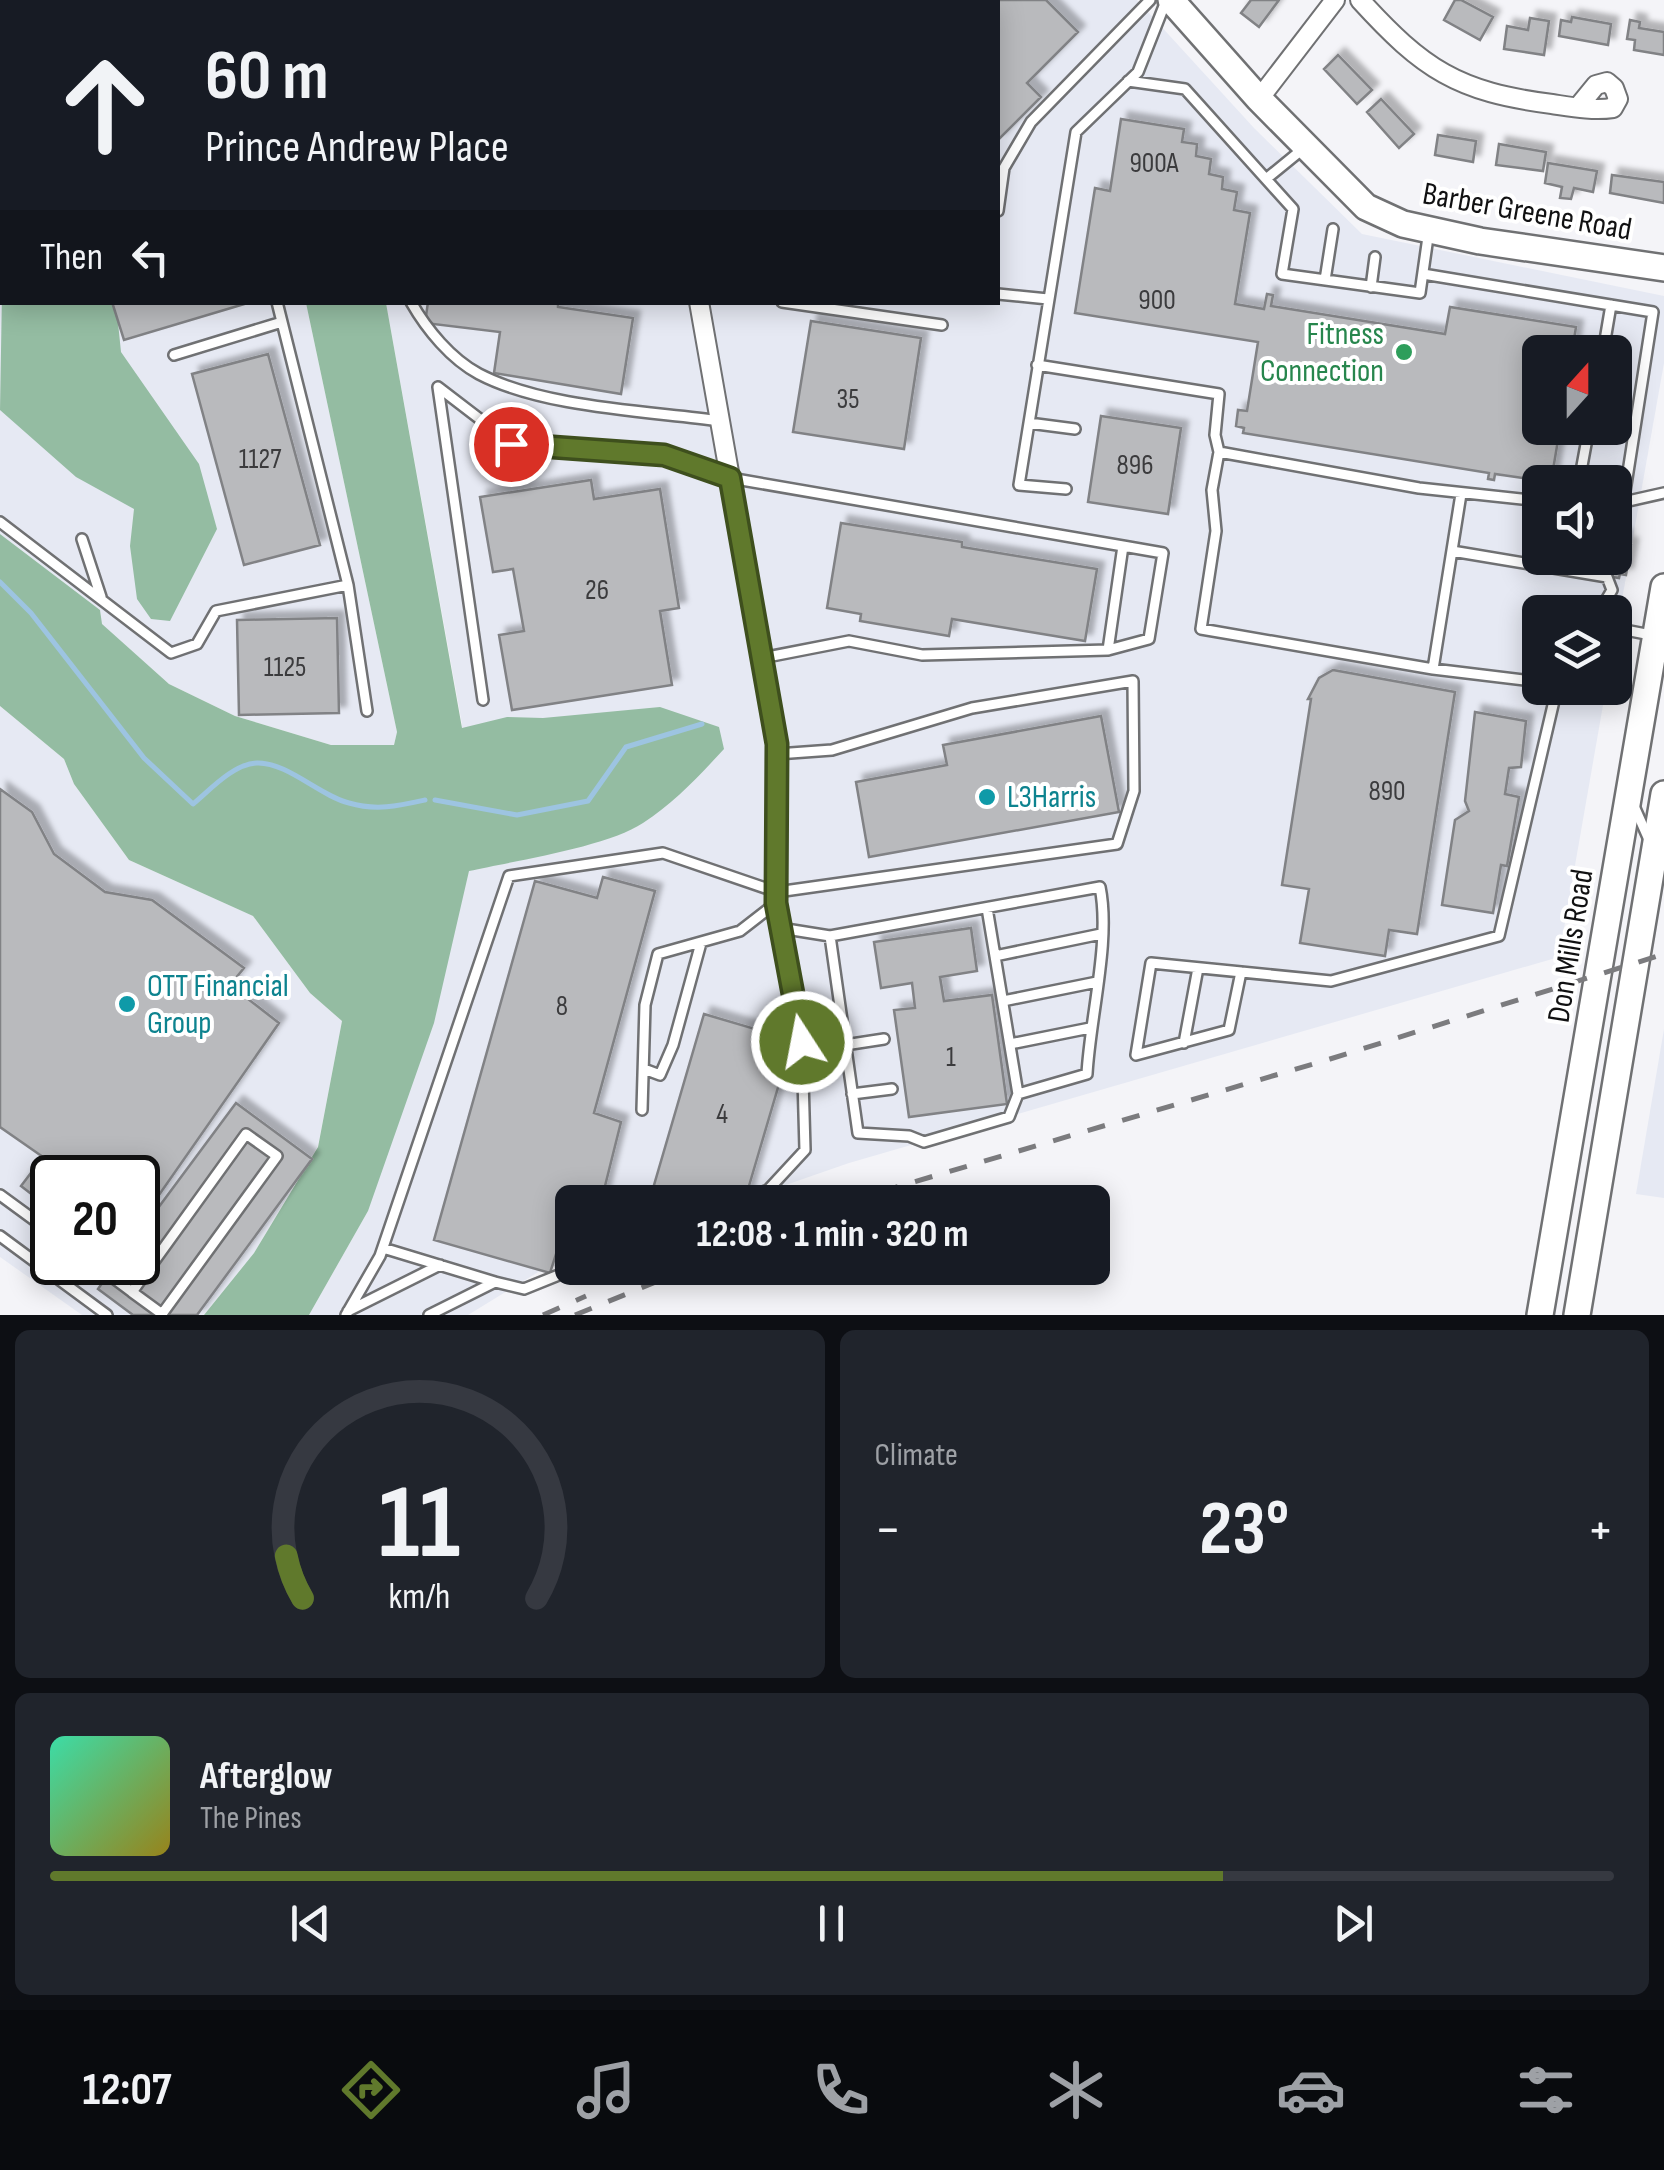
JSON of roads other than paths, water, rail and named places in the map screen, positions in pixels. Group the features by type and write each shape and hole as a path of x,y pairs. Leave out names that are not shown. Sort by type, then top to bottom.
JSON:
{"main road":[{"name":"Barber Greene Road","path":"1169,0 1366,208 1403,224 1480,241 1664,268"},
{"name":"Don Mills Road","path":"1540,1315 1659,636 1664,587"},
{"name":"Don Mills Road","path":"1577,1315 1659,849 1664,794"}],"street":[{"path":"1259,99 1335,0"},
{"path":"1360,0 1414,56 1459,82 1510,98 1578,107"},
{"path":"700,305 777,754 776,898"}],"lane":[{"path":"1001,171 1031,122 1150,0"},
{"path":"1066,490 1020,485 1076,132 1138,72 1169,0"},
{"path":"1128,81 1186,90 1292,209 1282,274 1420,293 1430,228"},
{"path":"1266,180 1306,146"},
{"path":"1325,280 1333,229"},
{"path":"1371,286 1376,257"},
{"path":"1423,274 1653,312 1626,465"},
{"path":"1000,294 1048,299"},
{"path":"279,305 348,586 366,712"},
{"path":"413,305 429,332 478,373 538,396 720,421"},
{"path":"802,305 942,326"},
{"path":"1606,335 1612,305"},
{"path":"174,355 282,322"},
{"path":"1037,366 1220,394 1212,490 1216,530 1200,629 1433,669 1522,680"},
{"path":"483,700 438,388 511,444 664,455 730,478 1163,552 1149,639 1108,650 922,656 849,641 762,658"},
{"path":"1028,423 1074,429"},
{"path":"1218,452 1461,494 1522,499"},
{"path":"1632,501 1664,493"},
{"path":"1433,669 1461,494"},
{"path":"0,522 171,652 197,644 216,611 348,586"},
{"path":"82,539 102,600"},
{"path":"1108,650 1123,546"},
{"path":"1452,551 1607,577 1612,590 1609,595"},
{"path":"1632,631 1659,636"},
{"path":"347,1313 382,1248 509,876 663,853 776,898 1117,844 1134,791 1134,681 972,708 832,750 777,754"},
{"path":"1241,972 1229,1030 1136,1055 1151,963 1332,980 1499,936 1553,705"},
{"path":"1629,790 1642,830 1659,849"},
{"path":"780,928 830,936 1100,888 1105,913 1087,1074 1018,1094"},
{"path":"773,1185 805,1150 802,1042 776,898"},
{"path":"642,1110 645,1006 658,954 740,931 776,898"},
{"path":"830,936 858,1133 909,1136 924,1142 1009,1118 1018,1094 987,908"},
{"path":"995,956 1101,934"},
{"path":"644,1069 660,1075 673,1046 701,942"},
{"path":"1184,1042 1198,968"},
{"path":"1002,1001 1097,982"},
{"path":"1010,1044 1090,1028"},
{"path":"846,1045 884,1039"},
{"path":"852,1094 892,1089"},
{"path":"123,1285 132,1292 162,1314 276,1156 246,1134 132,1292"},
{"path":"0,1195 30,1218"},
{"path":"0,1236 107,1315"},
{"path":"382,1248 524,1289 555,1276"},
{"path":"347,1313 440,1265"},
{"path":"429,1315 494,1282"}],"waterway":[{"path":"0,582 31,613 144,758 193,804 231,773 257,763 280,768 338,799 368,807 425,800"},
{"path":"435,800 517,815 588,801 626,747 702,724"}],"railway":[{"path":"904,1185 1330,1059 1664,954"},
{"path":"575,1315 648,1285"},
{"path":"543,1315 586,1296"}],"place":[{"name":"Fitness Connection","path":"1404,352"},
{"name":"L3Harris","path":"987,797"},
{"name":"OTT Financial Group","path":"127,1004"}]}
